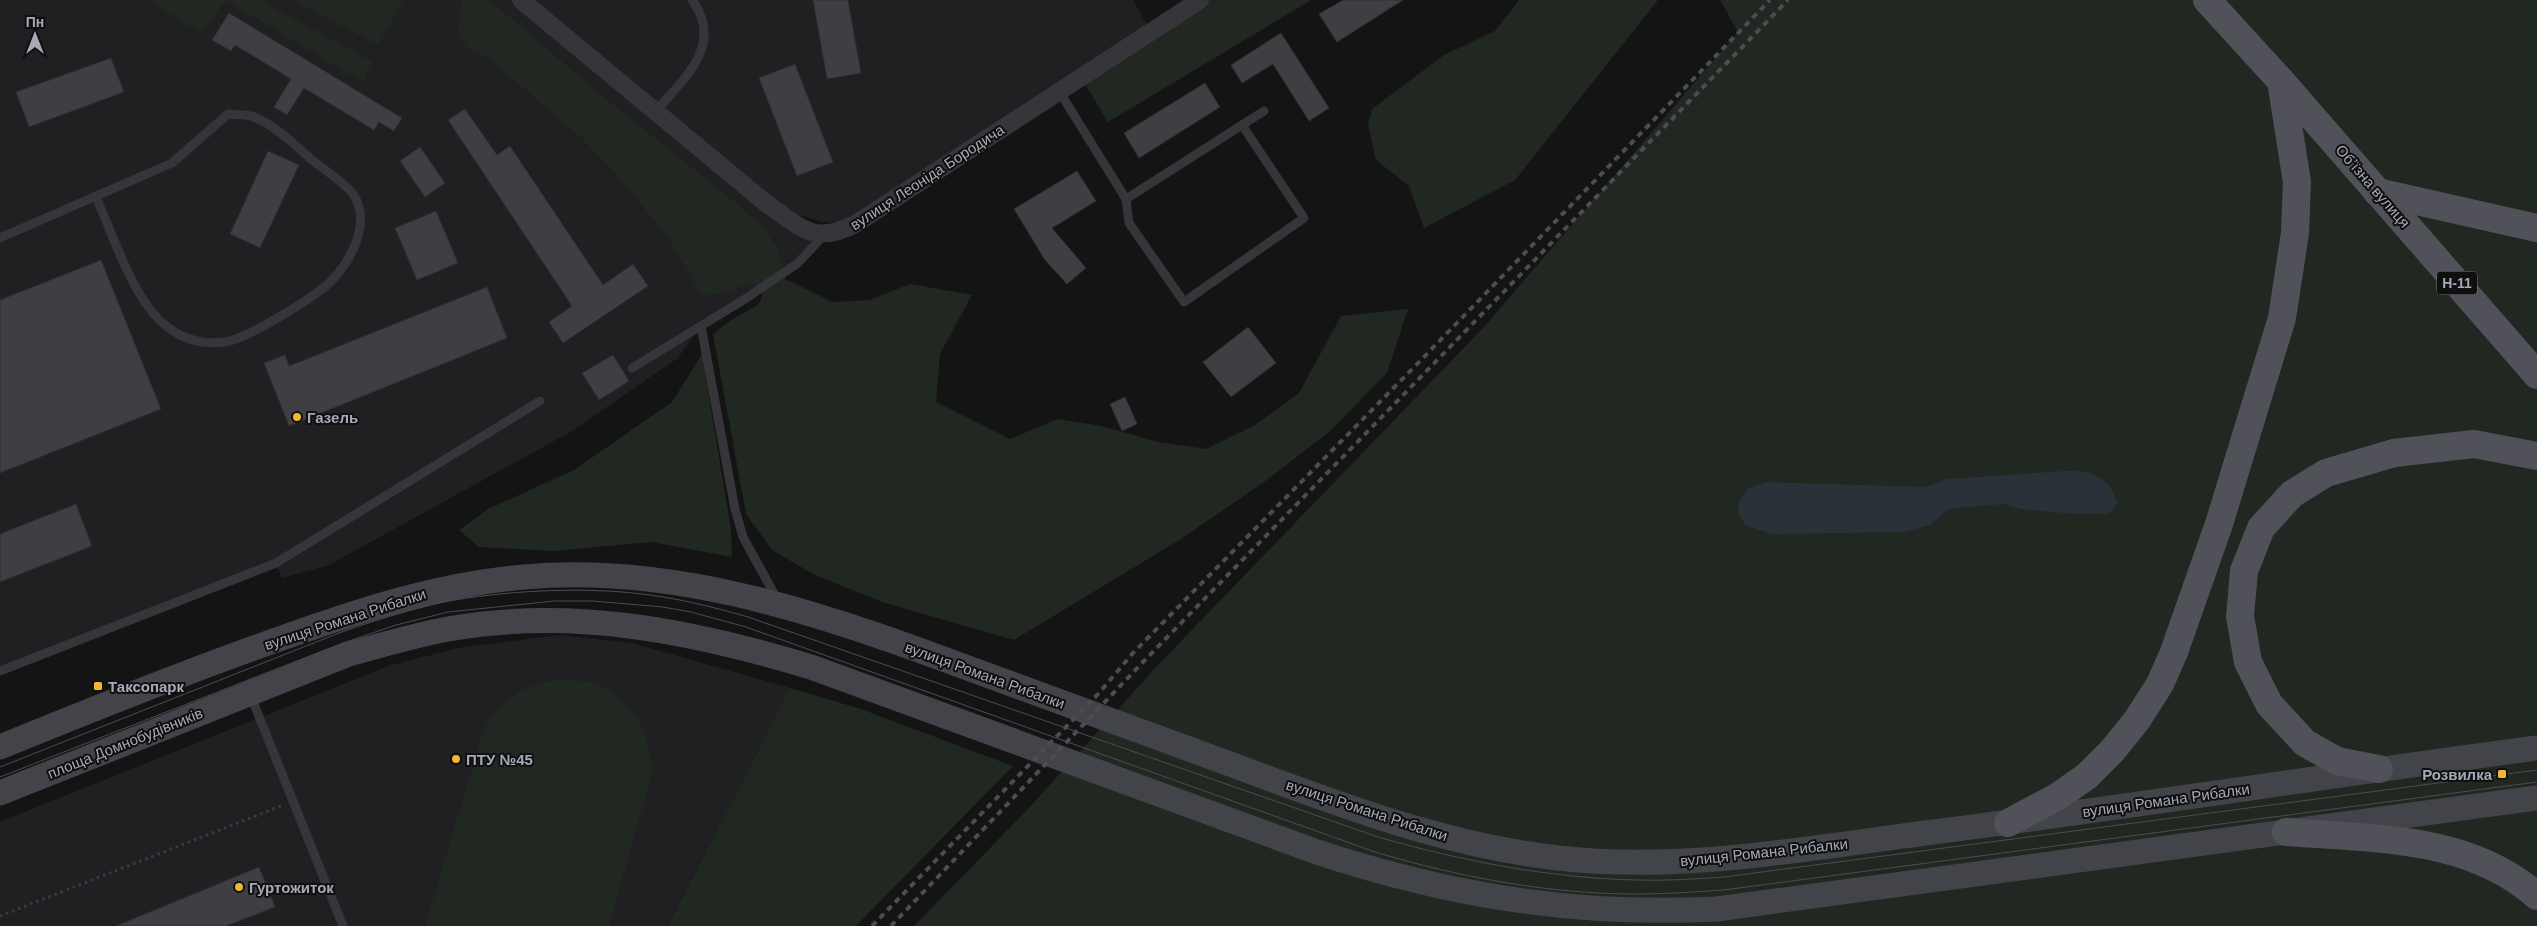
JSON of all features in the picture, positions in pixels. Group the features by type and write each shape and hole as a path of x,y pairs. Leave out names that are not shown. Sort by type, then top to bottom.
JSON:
{"main road":[{"name":"Обʼїзна вулиця","path":"2207,0 2281,81 2537,375"},
{"path":"2008,822 2057,797 2087,776 2112,751 2137,720 2160,684 2174,652 2219,524 2282,318 2295,233 2296,182 2281,81"},
{"path":"2377,192 2537,228"},
{"path":"2379,769 2337,761 2305,743 2269,704 2248,662 2240,616 2244,571 2261,528 2292,494 2326,474 2394,452 2474,444 2537,456"},
{"name":"вулиця Романа Рибалки","path":"0,747 231,656 364,609 412,595 470,583 582,574 641,578 696,586 781,606 911,647 1349,808 1409,827 1513,852 1617,862 1667,862 1760,854 2008,822 2537,748"},
{"path":"250,693 349,654 403,638 450,628 561,621 658,628 758,651 811,667 1382,873 1488,897 1658,912 1716,909 2537,798"},
{"name":"площа Домнобудівників","path":"0,793 250,693"},
{"path":"2286,832 2372,836 2440,848 2504,871 2537,896"}],"street":[{"path":"520,0 767,204 806,231 824,235"},
{"name":"вулиця Леоніда Бородича","path":"824,235 838,234 857,223 1200,0"}],"lane":[{"path":"656,111 700,59 705,45 703,22 692,0"},
{"path":"1059,90 1126,199 1129,223 1184,302 1304,218 1242,125"},
{"path":"1126,199 1264,111"},
{"path":"0,238 172,163 228,114 254,116 283,135 353,194 359,212 360,233 346,262 327,285 253,332 226,342 200,343 186,340 150,311 139,293 96,197"},
{"path":"632,368 798,263 824,235"},
{"path":"701,326 735,509 743,537 781,606"},
{"path":"0,670 276,564 540,401"},
{"path":"250,693 343,926"}],"path":[{"path":"0,916 293,802"}],"shaded area":[{"path":"0,0 1133,0 1151,32 845,222 822,222 769,205 824,235 798,263 701,326 678,358 572,431 329,565 282,578 276,564 0,671"},
{"path":"147,0 226,0 201,33"},
{"path":"226,0 259,0 372,61 363,82"},
{"path":"291,0 404,0 378,45"},
{"path":"464,0 491,1 599,93 739,205 767,232 778,249 785,279 833,302 870,300 910,284 972,295 940,354 936,402 1010,439 1058,419 1102,426 1158,442 1206,449 1255,425 1299,393 1341,316 1408,309 1387,373 1329,432 1264,482 1181,539 1014,640 882,602 813,574 772,550 746,514 713,334 731,320 759,304 765,288 750,283 729,292 702,296 669,239 622,181 581,137 488,58 467,47 458,29 461,3"},
{"path":"1200,0 1311,0 1108,122 1080,76"},
{"path":"1519,0 1658,0 1515,180 1424,228 1409,186 1376,160 1368,124 1372,109 1444,55 1495,31"},
{"path":"1720,0 2537,0 2537,926 914,926 1028,809 1158,665 1484,327 1738,32"},
{"path":"702,354 731,530 732,557 651,542 553,551 479,547 459,530 488,509 574,470 672,402"},
{"path":"2066,471 2092,474 2104,481 2114,494 2117,503 2111,512 2103,514 2075,514 2021,509 2003,504 1948,510 1930,525 1903,532 1772,534 1747,526 1739,516 1738,504 1747,489 1766,482 1925,487 1948,479"},
{"name":"ПТУ №45","path":"559,635 632,643 790,688 668,926 0,926 0,822 388,666 458,648"},
{"path":"566,679 593,683 619,697 637,719 648,745 651,759 652,773 609,926 425,926 484,729 500,708 518,693 540,683"},
{"path":"790,688 861,709 1013,766 856,926 668,926"}],"building":[{"path":"813,0 848,0 861,73 827,79"},
{"path":"1343,0 1403,0 1337,42 1319,14"},
{"path":"229,13 402,118 394,131 379,122 374,130 304,88 287,115 274,107 291,79 235,45 231,51 212,40"},
{"path":"1281,33 1329,108 1309,121 1273,64 1242,83 1231,65"},
{"path":"111,58 124,92 29,127 16,92"},
{"path":"795,64 833,162 797,176 759,78"},
{"path":"1205,83 1220,107 1139,158 1124,133"},
{"path":"465,109 497,155 510,146 603,285 633,264 648,286 563,343 549,322 572,306 448,120"},
{"path":"420,147 445,183 425,197 400,161"},
{"path":"268,151 299,165 260,248 230,234"},
{"path":"1077,171 1096,201 1052,228 1086,268 1067,284 1045,260 1014,209"},
{"path":"436,211 458,263 417,280 395,228"},
{"path":"101,260 161,409 0,473 0,300"},
{"path":"487,287 507,338 289,426 264,363 285,355 289,366"},
{"path":"1248,327 1276,363 1231,397 1203,362"},
{"path":"613,355 629,381 599,400 582,373"},
{"path":"1125,397 1137,424 1122,431 1110,404"},
{"path":"76,504 92,546 0,582 0,534"},
{"name":"Гуртожиток","path":"259,867 275,907 226,926 116,926"}],"tram line":[{"path":"0,767 339,633 391,616 466,598 538,591 587,590 662,597 748,617 1378,837 1442,854 1506,867 1603,879 1680,880 1724,877 2537,770"},
{"path":"0,777 343,643 396,625 448,612 554,601 593,601 663,607 691,612 746,627 1375,852 1471,876 1570,891 1637,894 1724,890 2537,782"}],"railway":[{"path":"872,926 1099,693 1133,653 1423,358 1770,0"},
{"path":"891,926 1144,661 1788,0"}],"place":[{"name":"Газель","path":"297,417"},
{"name":"Таксопарк","path":"98,686"},
{"name":"ПТУ №45","path":"456,759"},
{"name":"Розвилка","path":"2502,774"},
{"name":"Гуртожиток","path":"239,887"}]}
